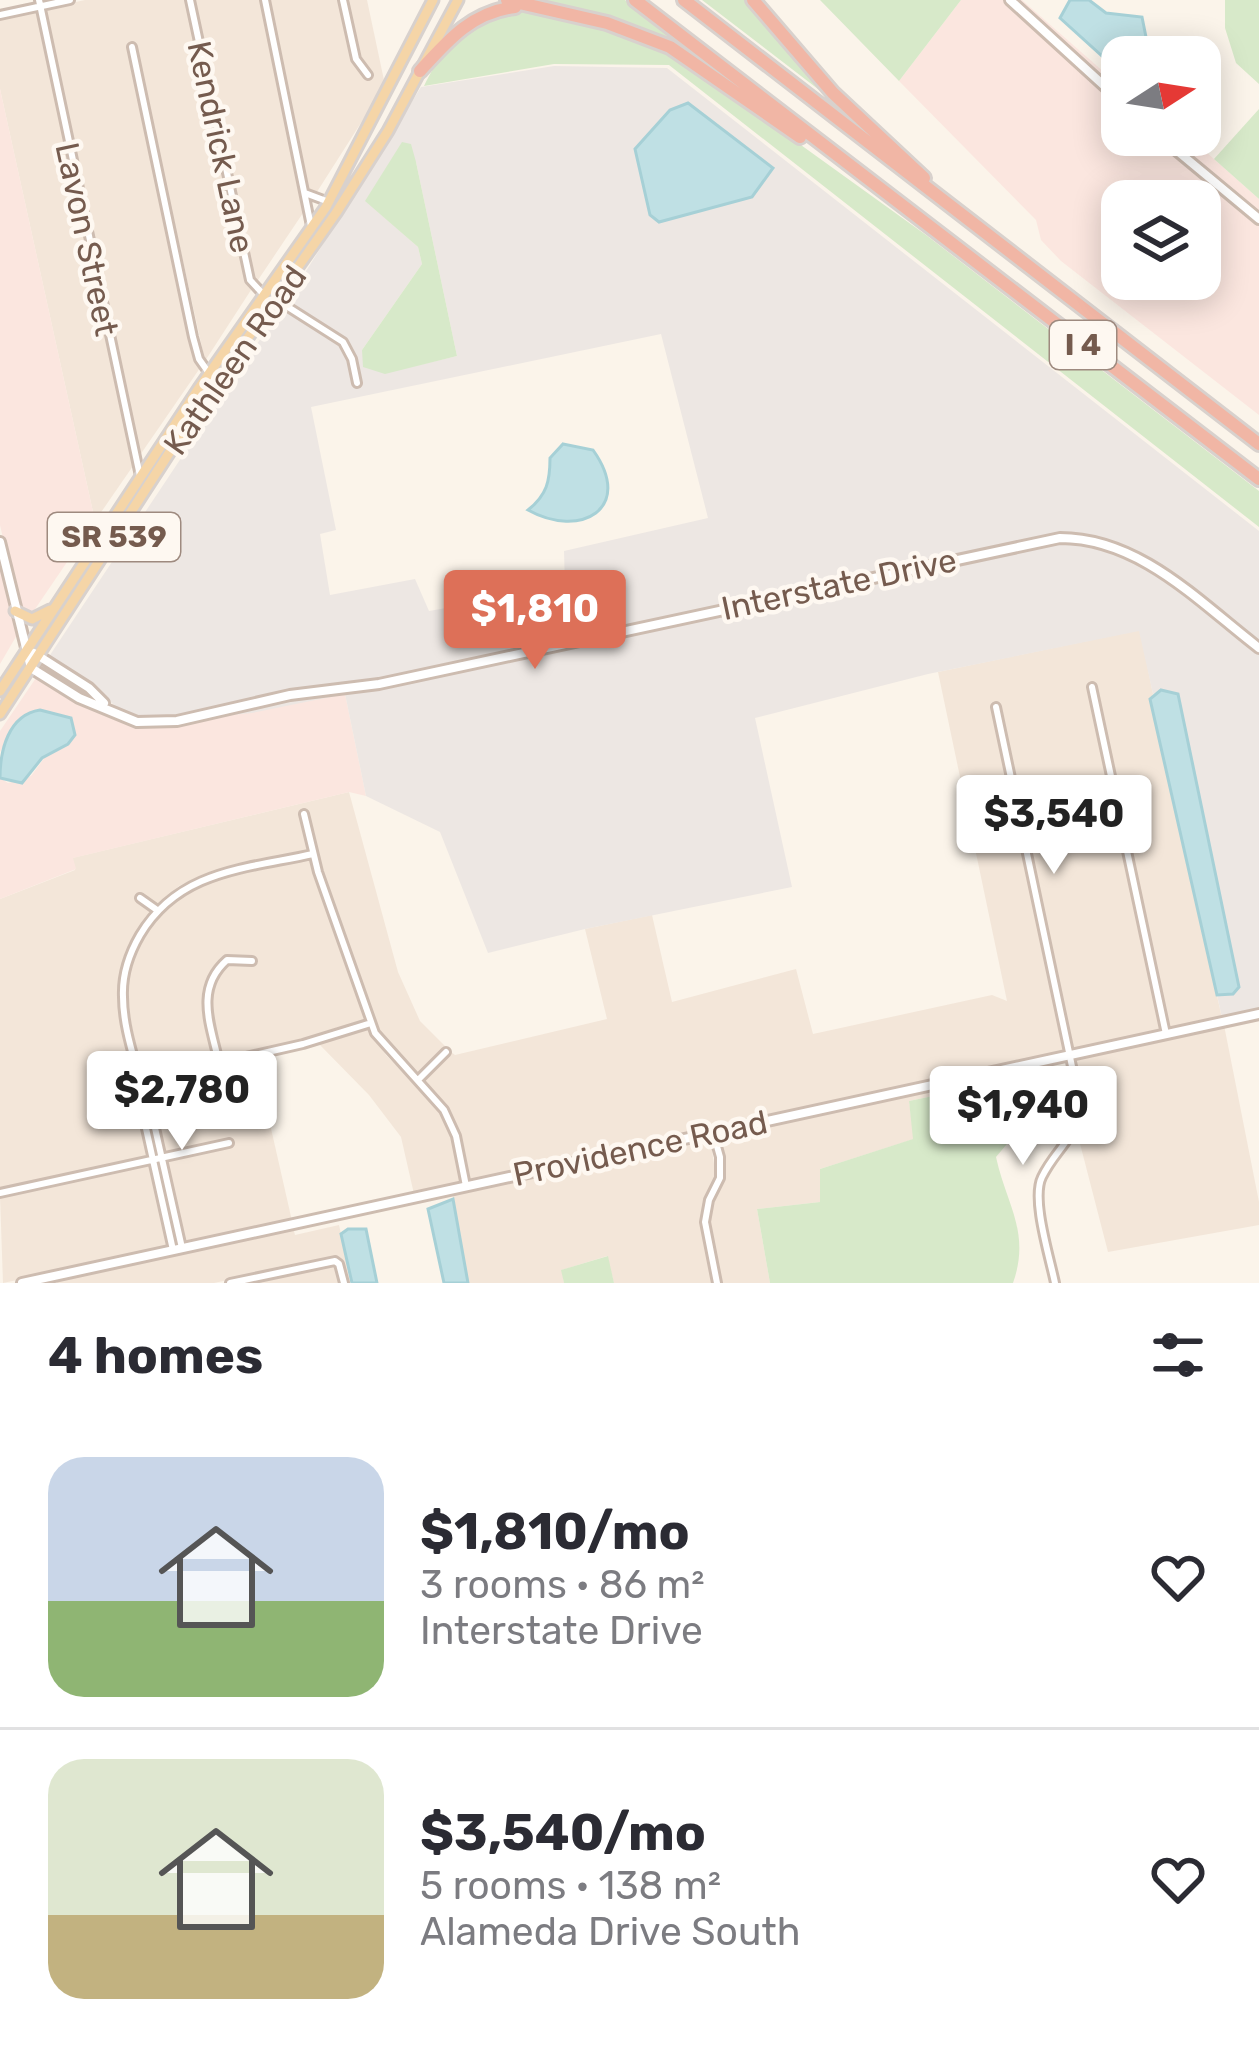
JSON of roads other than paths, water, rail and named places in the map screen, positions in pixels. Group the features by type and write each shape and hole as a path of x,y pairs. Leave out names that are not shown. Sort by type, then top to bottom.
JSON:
{"highway":[{"path":"507,0 607,23 670,47 908,210"},
{"name":"I 4","path":"635,0 1259,479"},
{"name":"I 4","path":"684,0 1259,444"},
{"path":"753,0 833,93 917,169 935,194"},
{"path":"420,71 477,17 533,6"}],"main road":[{"name":"Kathleen Road","path":"0,691 140,476 269,297 329,202 433,0"},
{"name":"Kathleen Road","path":"269,297 336,213 458,0"},
{"name":"Kathleen Road","path":"0,714 212,379"},
{"path":"15,610 37,619 55,607"}],"street":[{"path":"0,15 70,0"},
{"name":"Kendrick Lane","path":"190,0 250,280 269,297"},
{"path":"266,0 311,229"},
{"path":"343,0 356,59 368,75"},
{"path":"1010,0 1101,83"},
{"name":"Lavon Street","path":"40,3 140,476"},
{"path":"132,47 193,337 212,379"},
{"path":"1183,156 1259,219"},
{"path":"305,194 329,202"},
{"path":"269,297 306,315 343,343 357,383"},
{"name":"Interstate Drive","path":"32,668 79,698 137,722 177,722 290,695 379,684 1060,538 1096,541 1130,552 1259,648"},
{"path":"0,542 32,668"},
{"name":"Interstate Drive","path":"27,650 89,688 110,708"},
{"path":"1092,687 1166,1034"},
{"path":"996,707 1070,1054 1079,1117 1069,1143 1043,1174 1038,1190 1055,1283"},
{"path":"304,814 313,854 371,1023 388,1052 418,1080 452,1124 466,1186"},
{"path":"178,1250 139,1096 123,1005 124,977 134,946 158,910 181,889 204,878 313,854"},
{"path":"140,898 158,910"},
{"path":"219,1063 207,1004 208,984 226,960 252,961"},
{"name":"Providence Road","path":"22,1283 53,1280 1259,1014"},
{"path":"140,1081 329,1038 371,1023"},
{"path":"418,1080 446,1052"},
{"path":"713,1132 720,1178 705,1222 717,1283"},
{"path":"0,1193 229,1143"},
{"path":"230,1283 338,1262 344,1283"}],"water":[{"path":"1070,0 1089,0 1106,13 1142,17 1146,36 1101,36 1101,55 1060,18"},
{"path":"688,103 773,168 752,197 659,222 650,215 635,149 670,110"},
{"path":"563,444 593,450 604,471 605,503 582,519 547,518 528,510 543,493 550,458"},
{"path":"1161,690 1178,694 1239,987 1233,994 1217,995 1150,699"},
{"path":"40,710 71,718 75,735 42,758 22,783 0,778 4,746 13,727"},
{"path":"453,1199 468,1283 444,1283 428,1209"},
{"path":"366,1229 377,1283 352,1283 341,1234"}]}
